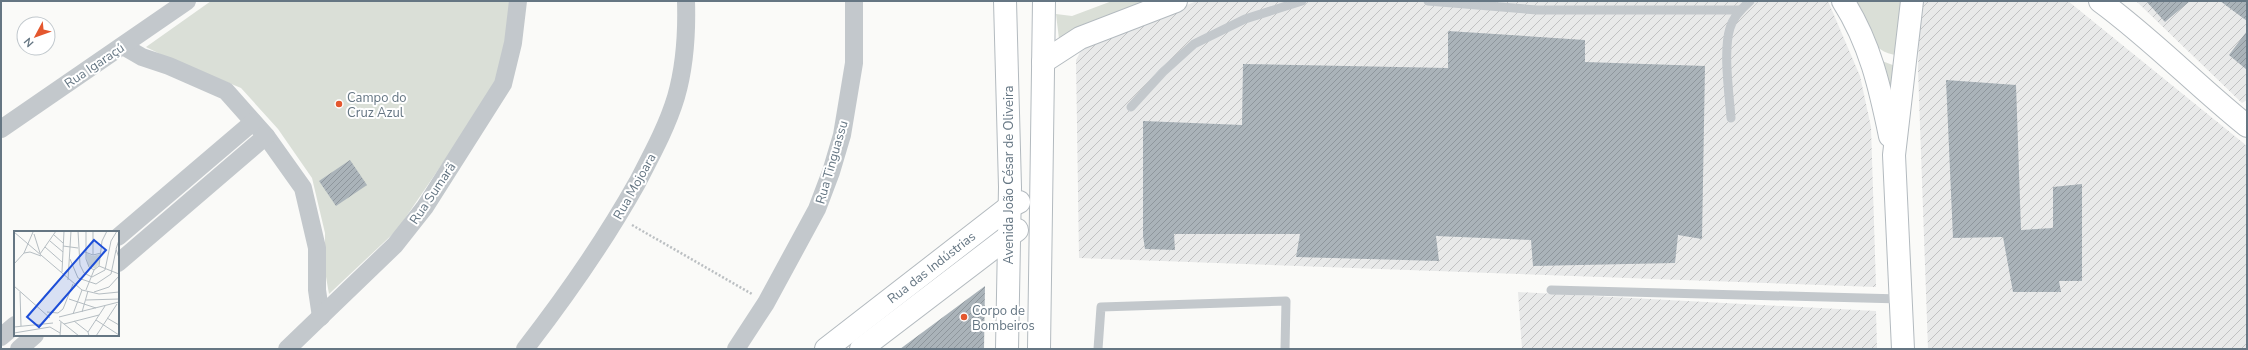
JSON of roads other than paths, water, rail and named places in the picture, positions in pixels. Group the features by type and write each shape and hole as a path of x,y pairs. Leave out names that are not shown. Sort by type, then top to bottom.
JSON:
{"street":[{"name":"Rua Igaraçú","path":"1,129 187,1"},
{"name":"Rua Sumarã","path":"287,349 395,245 425,207 502,84 513,43 518,1"},
{"name":"Rua Mojoara","path":"525,349 571,289 618,217 652,154 676,97 687,41 686,1"},
{"name":"Rua Tinguassu","path":"736,349 766,303 817,209 831,172 842,134 854,64 854,1"},
{"name":"Avenida João César de Oliveira","path":"1005,1 1009,207 1007,349"},
{"path":"1039,349 1039,223 1041,194 1044,1"},
{"path":"1043,62 1080,38 1176,1"},
{"path":"1843,1 1856,22 1867,45 1879,83 1894,155 1903,349"},
{"path":"1894,155 1912,1"},
{"path":"2100,1 2132,24 2215,100 2247,126"},
{"path":"2113,1 2132,24"},
{"path":"1867,45 1891,60 1905,57"},
{"path":"123,46 142,57 169,66 226,91 266,136 303,188 317,248 317,290 321,317"},
{"path":"119,236 253,122"},
{"path":"119,262 266,136"},
{"name":"Rua das Indústrias","path":"826,349 1009,207 1041,194"},
{"name":"Rua das Indústrias","path":"861,349 1008,235 1022,227 1039,223"},
{"path":"19,349 34,336"}],"lane":[{"path":"1131,107 1163,72 1194,44 1245,19 1302,1"},
{"path":"1428,1 1537,10 1740,10"},
{"path":"1731,118 1727,47 1730,27 1740,10 1750,1"},
{"path":"1551,290 1901,299"},
{"path":"1098,349 1101,307 1286,301 1285,349"}],"place":[{"name":"Campo do Cruz Azul","path":"339,104"},
{"name":"Corpo de Bombeiros","path":"964,317"}]}
